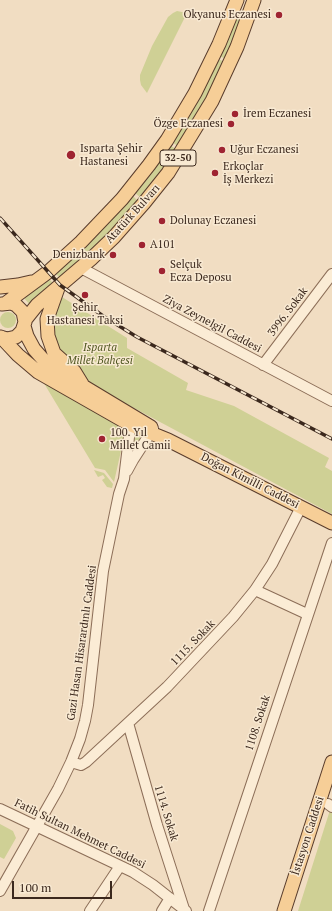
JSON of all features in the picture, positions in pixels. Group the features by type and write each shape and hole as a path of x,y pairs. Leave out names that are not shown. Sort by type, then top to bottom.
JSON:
{"main road":[{"name":"Atatürk Bulvarı","path":"3,303 38,280 81,242 103,220 137,181 167,140 192,99 208,69 237,0"},
{"name":"Atatürk Bulvarı","path":"0,337 16,337 37,305 81,268 114,237 136,213 174,165 212,101 237,47 254,0"},
{"path":"0,287 18,286 38,280"},
{"path":"59,286 47,319 48,336 54,354 74,371 84,386"},
{"name":"Doğan Kimilli Caddesi","path":"3,303 16,305 23,312 30,342 43,360 56,370 84,386 132,420"},
{"name":"Doğan Kimilli Caddesi","path":"0,337 25,362 45,376 332,523"},
{"path":"0,352 25,362"},
{"name":"İstasyon Caddesi","path":"284,911 332,762"},
{"name":"İstasyon Caddesi","path":"293,911 330,805 332,791"}],"street":[{"name":"Ziya Zeynelgil Caddesi","path":"81,268 332,401"},
{"name":"3996. Sokak","path":"263,365 332,274"},
{"name":"Gazi Hasan Hisarardınlı Caddesi","path":"124,478 132,420"},
{"name":"Gazi Hasan Hisarardınlı Caddesi","path":"0,891 71,762 80,739 85,721 103,571 119,494 124,478 133,460 151,431"},
{"name":"1115. Sokak","path":"71,762 81,765 86,762 167,687 208,645 255,590 272,564 301,507"},
{"name":"1108. Sokak","path":"209,911 332,543"},
{"path":"255,590 308,614"},
{"name":"1114. Sokak","path":"128,723 157,825 185,910"},
{"name":"Fatih Sultan Mehmet Caddesi","path":"0,809 143,878 185,910"},
{"path":"90,911 120,866"},
{"path":"162,911 170,898"}],"green space":[{"path":"177,11 187,13 147,93 141,85 140,75 152,46 168,17"},
{"path":"237,12 243,15 226,59 219,56"},
{"path":"218,59 225,62 215,84 179,147 172,142"},
{"path":"170,145 177,150 161,174 141,198 134,192"},
{"path":"132,195 138,201 105,238 60,278 55,273"},
{"path":"48,278 54,284 30,305 24,298"},
{"name":"Isparta Millet Bahçesi","path":"62,297 127,338 127,348 188,383 186,390 234,406 329,458 325,467 332,471 332,514 89,384 60,356 49,331 56,305"},
{"path":"5,312 11,312 16,317 14,326 11,328 5,328 0,323 0,317"},
{"name":"Isparta Millet Bahçesi","path":"42,380 120,427 123,434 123,442 114,482 105,470 95,468"},
{"path":"134,434 142,438 128,462"},
{"path":"94,470 104,473 113,484 112,488 107,487 102,480 105,478 103,475 98,477"},
{"path":"330,810 332,811 332,911 298,911"},
{"path":"0,824 13,831 16,838 4,859 0,857"}],"railway":[{"path":"0,218 60,285 103,316 137,337 332,439"}],"place":[{"name":"Okyanus Eczanesi","path":"279,15"},
{"name":"İrem Eczanesi","path":"235,114"},
{"name":"Özge Eczanesi","path":"231,124"},
{"name":"Uğur Eczanesi","path":"222,150"},
{"name":"Isparta Şehir Hastanesi","path":"71,155"},
{"name":"Erkoçlar İş Merkezi","path":"215,173"},
{"name":"Dolunay Eczanesi","path":"162,221"},
{"name":"A101","path":"142,245"},
{"name":"Denizbank","path":"113,255"},
{"name":"Selçuk Ecza Deposu","path":"162,271"},
{"name":"Şehir Hastanesi Taksi","path":"85,295"},
{"name":"100. Yıl Millet Camii","path":"102,439"}]}
